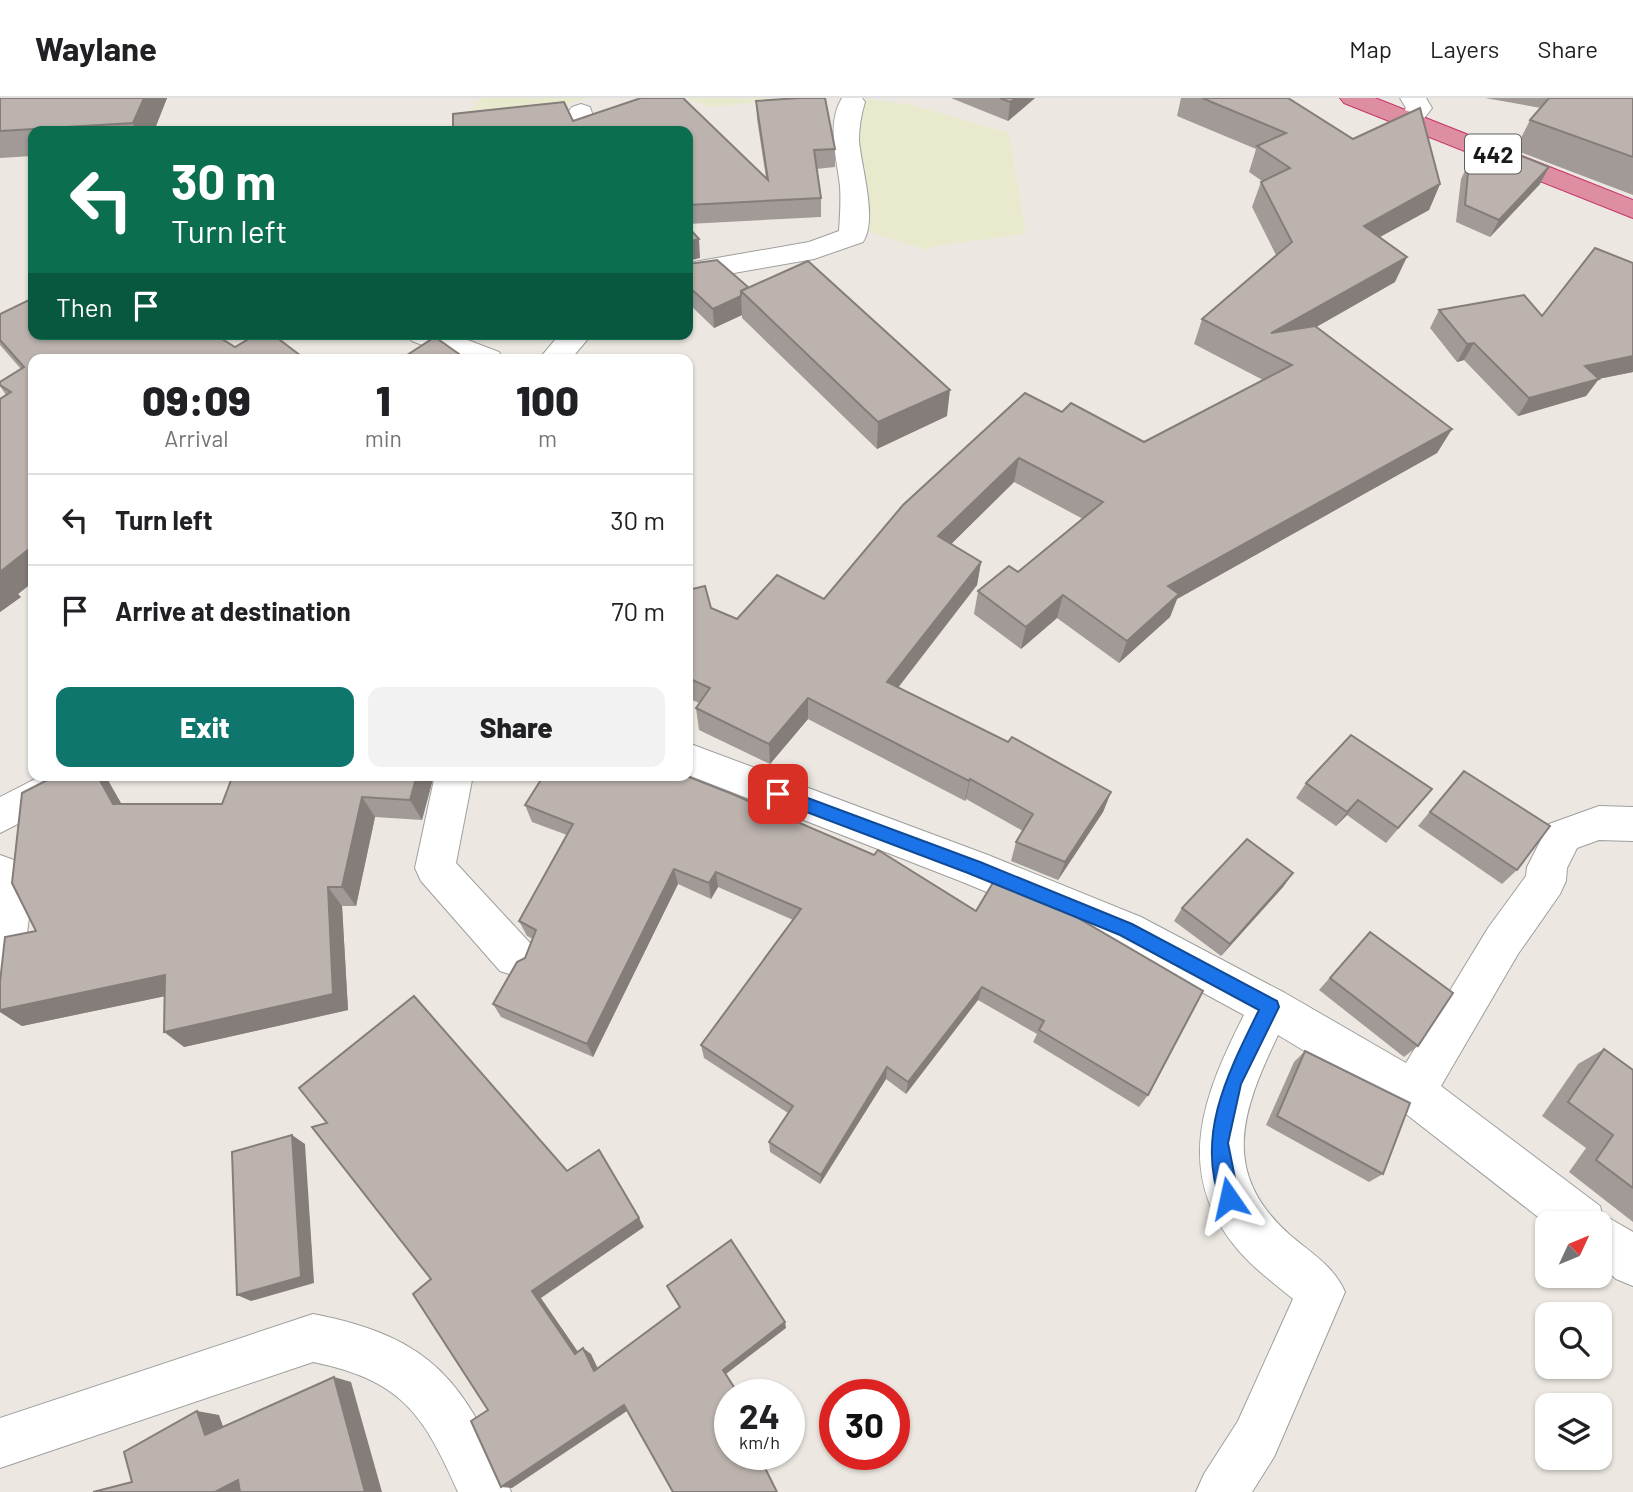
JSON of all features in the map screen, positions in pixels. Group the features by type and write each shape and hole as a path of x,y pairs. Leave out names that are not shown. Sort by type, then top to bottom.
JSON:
{"highway":[{"name":"442","path":"1353,98 1412,109 1633,210"}],"street":[{"path":"693,271 814,250 853,236 854,195 848,167 845,124 852,102"},
{"path":"438,340 475,354"},
{"path":"559,354 572,340"},
{"path":"693,761 974,867 1126,930 1270,1007 1413,1092 1567,1211"},
{"path":"0,816 67,781"},
{"path":"453,781 435,867 515,957"},
{"path":"1413,1092 1503,941 1546,881 1547,867 1563,836 1599,823 1633,824"},
{"path":"0,873 12,894 0,978"},
{"path":"1223,1492 1256,1439 1321,1292 1250,1228 1229,1198 1219,1143 1233,1082 1270,1007"},
{"path":"1612,1245 1633,1262"},
{"path":"0,1443 313,1338 353,1344 387,1358 416,1378 456,1429 485,1492"}],"green space":[{"path":"481,98 590,98 569,103 560,115 464,118"},
{"path":"648,98 684,98 654,103"},
{"path":"684,98 779,98 777,101 710,107"},
{"path":"866,99 913,105 1009,133 1026,234 941,245 926,250 867,231 849,108"}],"building":[{"path":"0,98 144,98 133,123 28,126 28,129 0,131"},
{"path":"641,98 683,98 768,180 756,101 825,98 835,149 814,150 821,198 693,205 693,126 453,126 453,114 564,102 573,121"},
{"path":"1000,98 1016,98 1010,102"},
{"path":"1202,98 1288,98 1353,139 1420,108 1440,184 1364,226 1407,257 1271,333 1315,326 1452,429 1168,586 1179,594 1127,641 1063,595 1026,627 978,591 1009,566 1018,572 1103,502 1019,458 938,536 981,562 887,682 1008,742 1012,737 1111,792 1065,862 1016,842 1033,814 970,779 969,781 808,698 769,744 696,708 710,688 693,680 693,589 705,586 711,608 737,619 777,575 824,599 903,505 1025,393 1062,412 1071,403 1144,442 1292,365 1202,319 1292,242 1261,182 1290,168 1257,146 1286,133"},
{"path":"1549,98 1633,98 1633,157 1530,120"},
{"path":"1509,151 1549,167 1499,220 1465,205 1469,162 1491,171"},
{"path":"1595,248 1633,263 1633,356 1585,366 1599,379 1529,398 1474,343 1467,344 1439,310 1524,295 1542,316"},
{"path":"717,260 748,287 741,291 741,296 713,309 693,291 693,263"},
{"path":"808,261 950,390 878,422 741,291"},
{"path":"28,300 28,340 224,340 235,347 247,340 280,340 298,354 28,354 28,550 0,572 0,399 11,392 0,385 0,382 24,367 0,340 0,314"},
{"path":"430,340 439,340 459,354 409,354"},
{"path":"1351,735 1432,789 1398,828 1358,800 1347,812 1306,783"},
{"path":"1464,771 1550,826 1517,870 1430,812"},
{"path":"693,779 874,855 878,850 976,911 994,881 1059,907 1203,991 1148,1095 1039,1030 1044,1021 982,987 908,1082 887,1067 821,1175 769,1142 793,1106 701,1045 801,909 716,872 709,883 674,869 587,1044 493,1004 517,962 525,958 536,930 519,921 573,824 525,805 540,781 693,781"},
{"path":"45,781 100,781 113,804 222,804 231,781 415,781 410,800 362,797 342,887 328,887 333,994 164,1032 165,975 0,1010 5,937 36,931 12,883 22,793"},
{"path":"1247,839 1293,873 1230,944 1182,908"},
{"path":"1370,932 1453,993 1418,1046 1330,978"},
{"path":"414,996 567,1171 599,1150 639,1218 532,1291 575,1354 583,1348 594,1371 680,1307 667,1286 731,1240 785,1322 723,1370 729,1379 714,1379 714,1470 766,1470 777,1492 673,1492 624,1405 501,1487 471,1421 488,1410 413,1294 431,1279 312,1127 327,1123 299,1088"},
{"path":"1604,1049 1633,1070 1633,1188 1596,1160 1613,1135 1568,1102"},
{"path":"1305,1051 1410,1103 1383,1174 1277,1116"},
{"path":"292,1135 301,1277 237,1295 232,1152"},
{"path":"334,1377 365,1492 240,1492 238,1480 215,1492 93,1492 132,1482 124,1452 197,1411 205,1435"}],"route":[{"path":"778,794 974,867 1126,930 1270,1007 1233,1082 1219,1143 1229,1198"}]}
